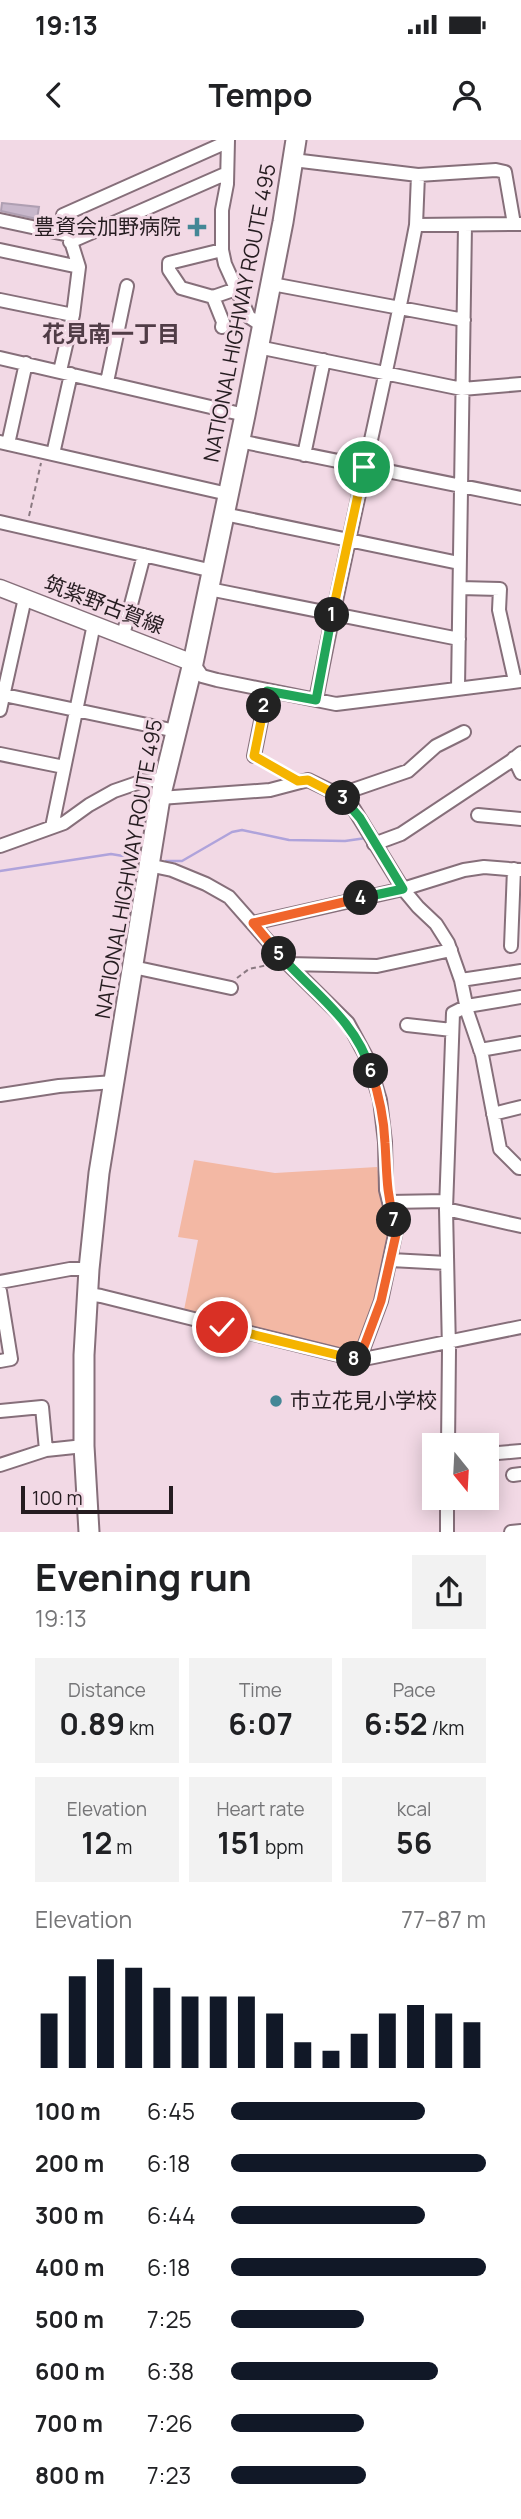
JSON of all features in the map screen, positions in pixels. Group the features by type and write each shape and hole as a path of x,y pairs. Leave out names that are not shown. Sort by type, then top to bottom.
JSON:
{"highway":[{"name":"NATIONAL HIGHWAY ROUTE 495","path":"89,1532 84,1355 89,1269 99,1174 148,865 211,580 272,284 296,140"}],"main road":[{"name":"筑紫野古賀線","path":"0,588 193,663"}],"street":[{"path":"48,453 65,373 79,267 63,215 228,141 225,174 227,184 222,210 222,250 225,264 248,317 263,326"},
{"path":"293,160 418,175 496,170 505,172 517,224 416,225"},
{"path":"0,220 69,239 225,174"},
{"path":"316,700 348,540 401,307 416,225 418,175"},
{"path":"458,688 465,225"},
{"path":"0,250 79,267"},
{"path":"222,250 169,263 169,270 181,288 213,297 236,289"},
{"path":"272,284 464,320"},
{"path":"107,382 127,286"},
{"path":"213,297 223,322 222,327"},
{"path":"0,300 73,315"},
{"path":"258,346 462,389 521,384"},
{"path":"0,358 245,415"},
{"path":"304,454 324,360"},
{"path":"26,363 4,443 228,494"},
{"path":"239,440 521,498"},
{"path":"224,514 459,563"},
{"path":"0,522 144,555 211,580 333,612 459,639"},
{"path":"123,635 144,555"},
{"path":"193,663 202,676 336,704 518,681 499,610 500,589 460,588"},
{"path":"0,710 1,695 25,598"},
{"path":"52,827 94,624"},
{"path":"254,756 267,691"},
{"path":"1,695 176,731"},
{"path":"341,796 408,771 436,746 464,732"},
{"path":"0,754 64,766"},
{"path":"374,844 401,834 518,755 521,773"},
{"path":"0,846 64,823 114,791 143,782 163,788 270,790 308,780 341,796 352,806 403,889 436,924 451,950 480,1050 500,1149 521,1168"},
{"path":"478,815 521,819"},
{"path":"148,865 172,870 229,897 288,964 348,1023 368,1060 380,1100 389,1202 397,1230 381,1301 359,1360"},
{"path":"253,923 403,889 464,870 484,867 517,870 511,946"},
{"path":"288,964 377,966 451,950"},
{"path":"133,967 231,988"},
{"path":"461,980 521,971"},
{"path":"448,1433 450,1393 446,1205 453,1013 467,1006 521,997"},
{"path":"407,1025 452,1030"},
{"path":"480,1050 521,1043"},
{"path":"0,1096 59,1086 114,1082"},
{"path":"493,1114 521,1107"},
{"path":"389,1202 446,1205 521,1226"},
{"path":"391,1260 447,1263"},
{"path":"0,1282 70,1269 89,1269"},
{"path":"0,1292 11,1359 0,1361"},
{"path":"88,1294 359,1360 521,1327"},
{"path":"0,1411 42,1407 46,1450"},
{"path":"0,1465 46,1450 85,1446"},
{"path":"499,1453 521,1451"},
{"path":"447,1510 447,1532"},
{"path":"511,1532 521,1531"}],"path":[{"path":"26,528 48,453"},
{"path":"254,756 298,781"},
{"path":"231,988 241,973 249,969 288,964"}],"shaded area":[{"path":"194,1160 275,1173 377,1167 391,1229 376,1304 354,1353 184,1310 198,1240 178,1237"}],"building":[{"path":"2,203 39,207 37,219 1,211"}],"waterway":[{"path":"166,861 182,861 232,832 242,830 289,840 345,841 366,838"},
{"path":"0,871 111,854 135,858"}],"place":[{"name":"豊資会加野病院","path":"197,227"},
{"name":"市立花見小学校","path":"276,1401"}],"district":[{"name":"花見南一丁目","path":"111,334"}],"route":[{"path":"222,1327 359,1360 381,1301 397,1230 386,1190 385,1142 380,1100 368,1060 348,1023 288,964 253,923 403,889 352,806 341,796 308,780 298,781 254,756 267,691 316,700 364,467"}]}
